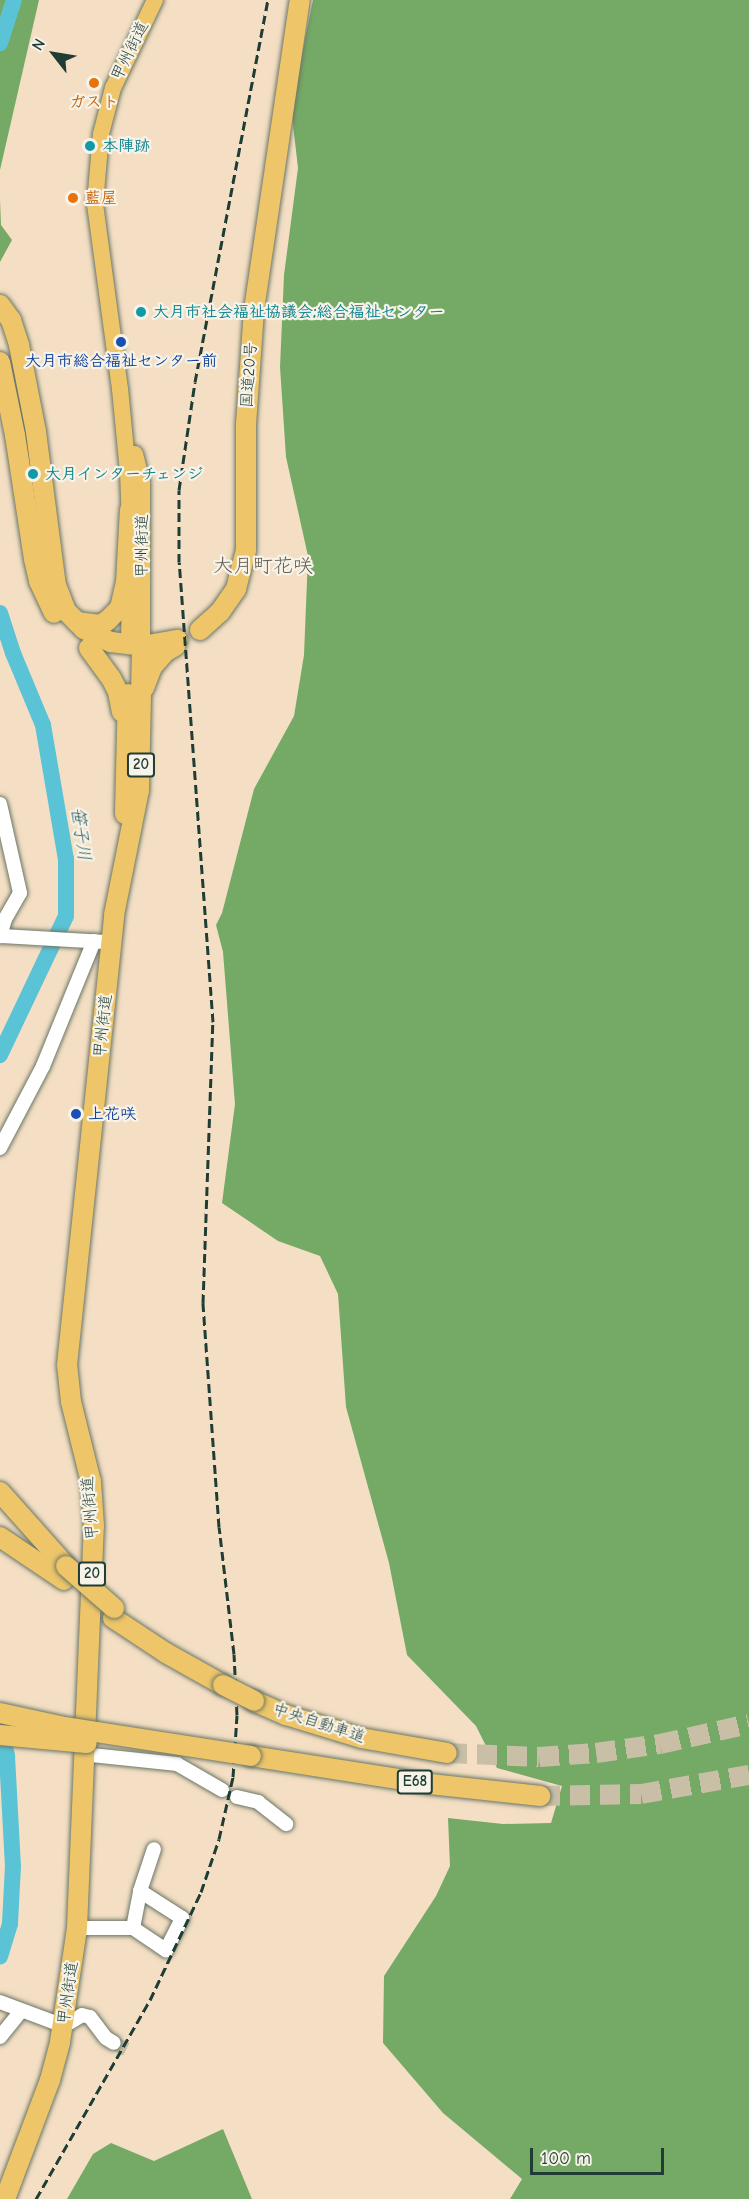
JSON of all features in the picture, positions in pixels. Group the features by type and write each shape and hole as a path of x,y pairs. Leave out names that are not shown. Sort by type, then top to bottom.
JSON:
{"highway":[{"name":"国道20号","path":"200,630 220,612 236,589 246,550 246,424 254,310 300,0"},
{"path":"0,290 20,314 30,341 36,388 36,432"},
{"path":"0,305 16,332 36,432 56,585 66,611 74,621 101,640 134,648"},
{"path":"0,325 8,344 13,372 15,435"},
{"path":"0,362 15,435 39,581 55,614 105,667 119,696 126,771"},
{"path":"0,384 15,435"},
{"path":"74,621 84,625 100,625 120,608 126,583 130,510"},
{"path":"89,648 115,656 134,648 176,643 152,668 141,701"},
{"name":"甲州街道","path":"5,2199 50,2080 64,2026 77,1928 82,1754 94,1517 90,1482 71,1402 68,1365 103,942 120,883 139,790 141,701 134,648"},
{"name":"甲州街道","path":"120,883 134,648"},
{"path":"0,1492 65,1573"},
{"path":"0,1537 65,1573"},
{"name":"中央自動車道","path":"65,1573 114,1613 199,1671 254,1701 305,1721 361,1738 447,1753"},
{"path":"0,1713 64,1727 251,1757"},
{"path":"0,1735 251,1757"},
{"name":"E68","path":"251,1757 430,1784 540,1796"}],"main road":[{"name":"甲州街道","path":"134,648 130,510 120,389 94,204 101,134 113,88 155,0"},
{"name":"甲州街道","path":"120,389 142,483 134,648"}],"street":[{"path":"0,804 20,893 5,919 3,936 103,942 0,1148"},
{"path":"82,1754 177,1764 222,1790"},
{"path":"237,1797 258,1802 286,1824"},
{"path":"133,1928 140,1891 154,1849"},
{"path":"77,1928 133,1928 166,1950 182,1918 140,1891"},
{"path":"0,2002 64,2026 82,2015 90,2017 106,2038 114,2043"},
{"path":"0,2037 21,2011"}],"green space":[{"path":"0,0 39,0 0,170"},
{"path":"313,0 749,0 749,2199 510,2199 522,2179 443,2113 383,2043 384,1976 436,1896 450,1866 448,1818 503,1824 551,1823 562,1786 497,1768 476,1726 407,1655 389,1563 346,1407 338,1294 320,1256 278,1241 222,1203 235,1104 223,952 216,925 222,913 254,789 294,716 304,655 308,556 286,457 280,367 284,275 298,168 291,108"},
{"path":"0,199 1,225 12,240 0,262"},
{"path":"223,2129 252,2199 67,2199 93,2154 111,2143 154,2161"}],"waterway":[{"name":"笹子川","path":"0,43 14,0"},
{"name":"笹子川","path":"0,613 13,653 43,725 66,859 66,916 0,1055"},
{"name":"笹子川","path":"0,1725 7,1756 13,1866 10,1924 0,1956"}],"tunnel":[{"path":"447,1753 539,1757 596,1753 660,1744 749,1724"},
{"path":"540,1796 641,1794 749,1775"},
{"path":"114,2043 130,2051"}],"railway":[{"path":"36,2199 150,2000 201,1892 219,1839 233,1777 237,1715 234,1654 219,1527 203,1303 213,1022 179,562 179,490 195,382 268,0"}],"place":[{"name":"ガスト","path":"94,83"},
{"name":"本陣跡","path":"90,146"},
{"name":"藍屋","path":"73,198"},
{"name":"大月市社会福祉協議会;総合福祉センター","path":"141,312"},
{"name":"大月市総合福祉センター前","path":"121,342"},
{"name":"大月インターチェンジ","path":"33,474"},
{"name":"上花咲","path":"76,1114"}],"district":[{"name":"大月町花咲","path":"263,565"}]}
